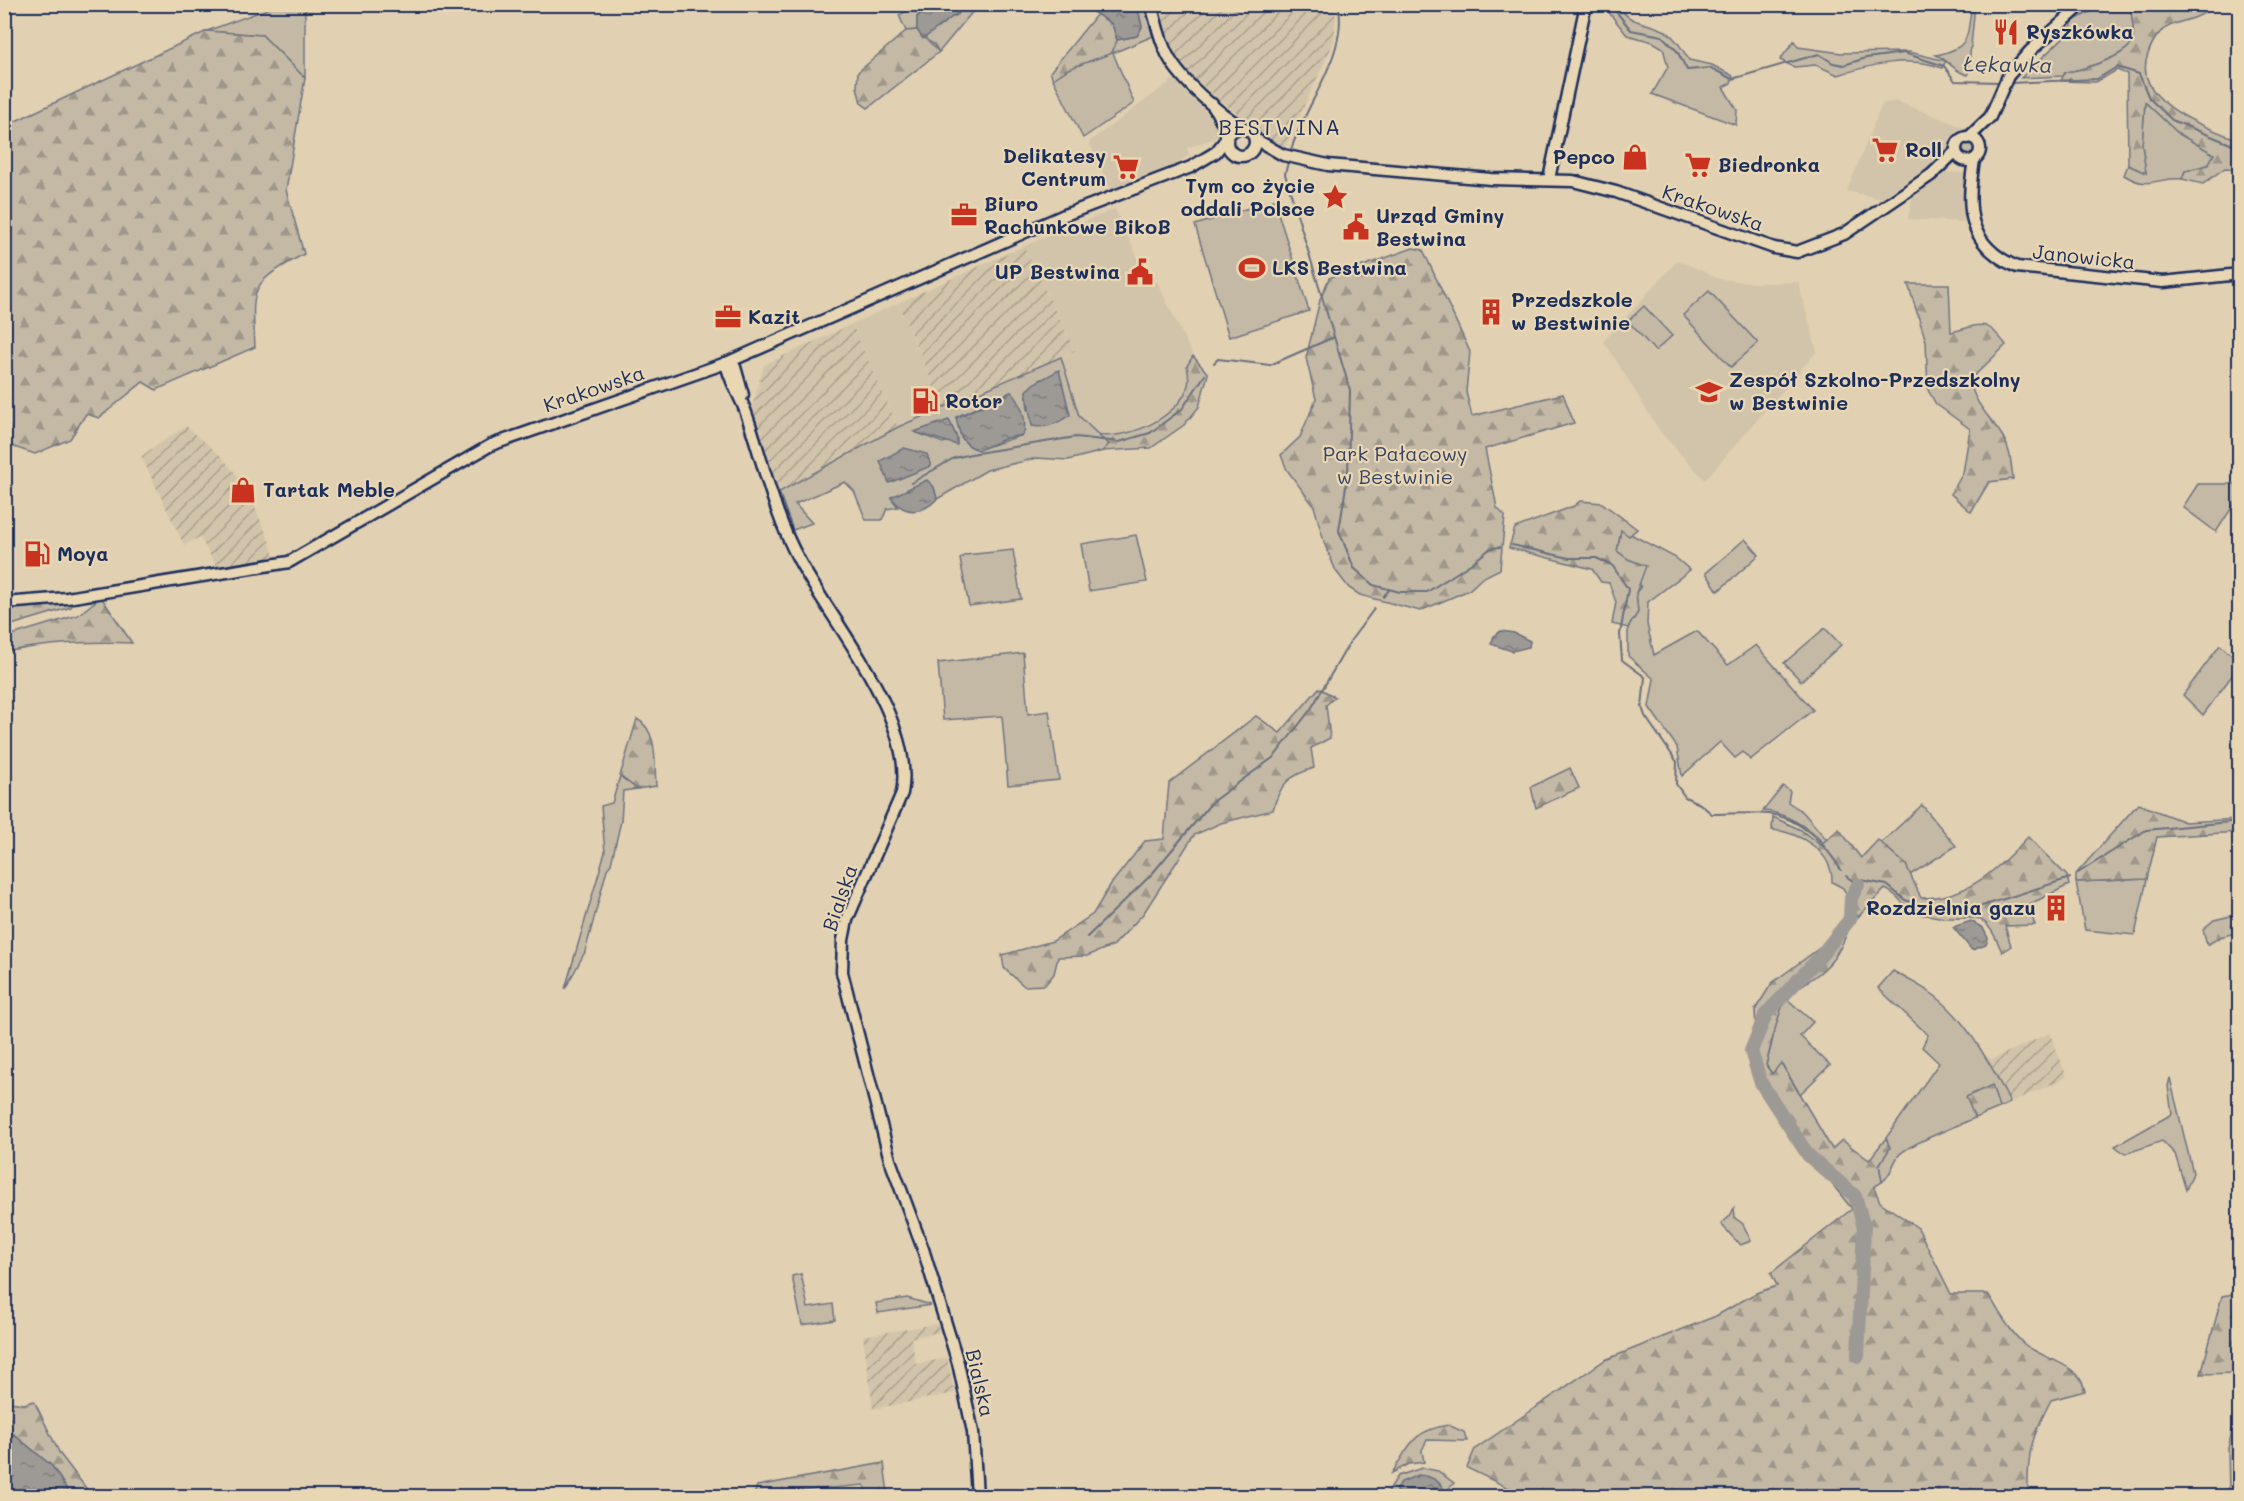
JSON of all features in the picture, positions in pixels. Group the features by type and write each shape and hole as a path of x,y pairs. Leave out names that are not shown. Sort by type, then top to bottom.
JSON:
{"street":[{"path":"1151,4 1169,59 1212,104 1253,134 1255,139 1252,150 1248,154 1243,156 1232,154 1226,144 1226,129 1212,104"},
{"path":"1549,179 1586,4"},
{"path":"1990,117 1968,138 1959,141 1956,151 1969,160 1980,148 1990,117 2008,76 2030,51 2084,4"},
{"path":"1226,139 1233,130 1244,128"},
{"path":"1968,138 1977,142 1980,148"},
{"name":"Krakowska","path":"1191,167 1216,152 1226,139"},
{"name":"Krakowska","path":"1255,139 1282,155"},
{"name":"Krakowska","path":"1248,154 1282,155 1368,170 1491,179 1549,179 1596,186 1774,248 1797,252 1844,234 1933,172 1956,151"},
{"name":"Krakowska","path":"4,603 67,598 289,562 491,445 728,370 754,351 1062,216 1191,167 1232,154"},
{"name":"Krakowska","path":"1933,172 1969,160"},
{"name":"Janowicka","path":"1969,160 1970,209 1974,229 1993,253 2017,267 2163,282 2240,274"},
{"path":"728,370 754,351"},
{"name":"Bialska","path":"728,370 744,408 789,540 804,570 863,663 899,742 904,762 905,776 902,793 847,920 843,940 842,972 844,989 890,1160 923,1249 958,1363 973,1432 977,1497"}],"shaded area":[{"path":"1156,5 1333,5 1336,17 1334,42 1284,149 1218,99 1184,69 1170,51"},
{"path":"1174,79 1208,114 1218,128 1218,137 1187,148 1189,155 1169,169 1111,190 1089,142"},
{"path":"1896,101 1970,130 1955,137 1949,154 1881,199 1847,191 1882,104"},
{"path":"1944,172 1967,173 1965,222 1908,219 1913,194"},
{"path":"1115,209 1150,284 1157,282 1193,356 1187,366 1189,383 1182,399 1170,412 1139,428 1111,437 1098,435 1079,416 1061,357 1075,351 1024,246"},
{"path":"1024,246 1075,351 943,408 898,303"},
{"name":"Zespół Szkolno-Przedszkolny w Bestwinie","path":"1678,260 1719,279 1754,283 1798,282 1817,351 1705,480 1661,433 1604,341"},
{"path":"898,303 943,408 898,427 852,324"},
{"path":"852,324 898,427 779,492 752,407 764,365"},
{"path":"186,426 220,455 245,485 269,540 275,560 218,569 200,537 184,545 141,456"},
{"path":"2050,1033 2067,1077 2010,1103 1985,1058 1993,1059"},
{"path":"937,1324 940,1332 911,1338 916,1364 947,1358 955,1393 873,1409 863,1336"}],"green space":[{"path":"278,5 308,5 305,13 305,78 262,35 207,31"},
{"path":"918,5 927,5 917,17 917,30 906,31 899,15"},
{"path":"956,5 999,5 974,10 939,52 934,44 923,39 945,20 958,15 960,11"},
{"path":"1137,5 1144,5 1153,36 1113,53 1134,103 1083,138 1053,79 1068,69 1112,53 1117,40 1137,36 1142,27"},
{"path":"1603,5 1617,5 1632,19 1666,31 1689,60 1712,65 1733,76 1731,83 1723,87 1737,110 1736,125 1652,94 1668,67 1663,48 1653,42 1627,35"},
{"path":"1972,5 1975,5 1968,75 1959,72 1936,55 1948,52 1962,44 1967,33"},
{"path":"2103,5 2130,5 2134,34 2128,47 2102,62 2065,72 2064,76 2021,78 2070,31 2073,21"},
{"path":"2130,5 2208,5 2208,10 2203,14 2171,25 2160,33 2149,51 2145,71 2150,86 2160,99 2191,120 2239,140 2239,169 2225,168 2203,184 2182,179 2185,171 2208,165 2214,154 2179,134 2145,102 2142,145 2146,173 2128,165 2127,74 2117,70 2096,82 2061,81 2065,72 2102,62 2128,48 2134,34"},
{"path":"1097,14 1112,24 1117,40 1112,53 1068,69 1053,79 1050,72"},
{"path":"917,30 939,52 868,108 861,103 857,87 858,72 906,31"},
{"path":"207,31 262,35 305,78 286,190 304,254 272,273 257,289 254,299 255,347 156,390 143,382 99,418 86,414 70,439 35,454 5,444 5,126"},
{"path":"1794,41 1798,47 1841,53 1909,52 1946,61 1942,68 1916,62 1903,62 1876,65 1838,75 1816,65 1794,67 1780,60"},
{"path":"2145,102 2179,134 2214,154 2208,165 2185,171 2182,179 2146,183 2124,175 2128,165 2146,173 2142,145"},
{"path":"1968,140 1974,143 1977,149 1974,155 1968,158 1962,155 1959,149 1962,143"},
{"name":"LKS Bestwina","path":"1274,200 1309,311 1229,337 1195,225"},
{"name":"Park Pałacowy w Bestwinie","path":"1413,248 1423,250 1470,352 1466,392 1472,416 1563,394 1574,423 1485,449 1497,508 1505,516 1500,569 1482,578 1469,590 1420,611 1360,595 1349,588 1336,571 1325,545 1314,506 1287,470 1281,455 1300,437 1316,399 1306,358 1320,300 1329,278"},
{"path":"1908,284 1949,284 1951,332 1982,325 1993,330 2006,345 1970,380 1979,404 2006,442 2013,479 1989,482 1971,512 1951,494 1963,473 1970,429 1936,404 1928,390 1926,341"},
{"path":"1709,291 1758,343 1731,367 1683,315"},
{"path":"1644,306 1672,336 1655,351 1628,321"},
{"path":"1193,356 1208,374 1199,407 1184,425 1151,448 1103,451 1109,444 1098,435 1110,436 1138,430 1164,416 1175,407 1183,397 1188,385 1187,366"},
{"path":"1061,357 1079,416 1109,445 1103,451 1068,460 1037,458 987,470 937,499 934,488 891,498 898,507 887,509 882,520 866,520 854,491 845,482 795,504 812,523 793,530 779,492 898,427","holes":["1041,379 1062,384 1065,399 1028,410 1026,391","1011,392 1020,406 1023,435 983,448 961,438 956,417","949,420 957,438 943,443 915,432"]},
{"path":"2198,484 2239,484 2239,497 2216,532 2183,507"},
{"path":"1580,501 1602,503 1637,529 1629,536 1621,530 1617,551 1628,559 1646,566 1636,593 1638,612 1628,628 1612,624 1616,602 1609,583 1601,582 1592,569 1509,548 1515,528 1574,506"},
{"path":"1621,529 1676,558 1690,570 1648,602 1647,624 1654,655 1697,631 1728,665 1756,645 1813,710 1750,760 1743,752 1735,758 1720,742 1682,776 1677,747 1649,707 1654,679 1628,656 1628,628 1638,612 1636,593 1641,586 1628,559 1617,551"},
{"path":"1136,535 1147,582 1089,591 1081,544"},
{"path":"1745,539 1759,555 1718,591 1706,573"},
{"path":"1013,550 1021,599 969,606 960,559 965,555"},
{"path":"101,597 132,643 68,643 5,652 5,637 78,615"},
{"path":"74,602 71,607 5,627 5,609"},
{"path":"1825,628 1841,645 1801,681 1784,663"},
{"path":"2220,645 2239,662 2239,666 2203,715 2183,695"},
{"path":"1023,653 1028,714 1049,711 1059,780 1008,785 1002,716 943,720 938,663"},
{"path":"1319,688 1335,697 1326,705 1330,738 1311,748 1314,768 1286,782 1273,810 1221,823 1194,835 1143,914 1114,945 1087,956 1058,957 1054,974 1045,985 1024,986 1004,968 1002,955 1053,941 1093,914 1111,884 1145,841 1164,839 1169,783 1256,716 1280,733"},
{"path":"637,719 649,731 652,740 656,786 637,789 620,776"},
{"path":"1570,768 1579,788 1536,808 1531,787"},
{"path":"620,776 637,789 623,791 621,821 611,864 607,869 585,952 565,989 605,852 601,806 612,803"},
{"path":"1783,786 1790,791 1788,802 1803,812 1827,840 1823,843 1796,821 1763,811"},
{"path":"2138,804 2185,822 2239,819 2239,832 2157,837 2147,879 2076,882 2076,874"},
{"path":"1922,805 1956,846 1910,875 1906,865 1881,843"},
{"path":"1773,817 1801,830 1820,845 1839,829 1861,858 1878,840 1906,865 1921,898 1954,893 1981,880 2028,837 2067,876 2069,885 2028,905 2035,925 2005,926 2011,946 2002,952 1995,936 1982,921 1975,918 1947,918 1918,914 1885,889 1858,917 1843,888 1832,882 1831,871 1821,853 1804,839 1772,830"},
{"path":"2147,879 2135,935 2085,930 2076,882"},
{"path":"1847,913 1852,920 1833,959 1820,973 1791,994 1784,1003 1766,1065 1772,1074 1781,1063 1832,1149 1842,1140 1869,1160 1886,1138 1890,1148 1879,1165 1882,1182 1874,1187 1880,1202 1918,1228 1951,1294 1988,1294 2009,1327 2024,1344 2069,1368 2082,1382 2085,1391 2051,1400 2044,1413 2032,1446 2028,1468 2028,1496 1525,1496 1467,1468 1475,1449 1605,1360 1716,1316 1756,1293 1777,1286 1771,1273 1852,1209 1788,1129 1757,1083 1746,1049 1756,1030 1755,1010 1772,983 1833,938"},
{"path":"2239,914 2239,932 2220,937 2207,945 2203,929 2214,920"},
{"path":"1893,971 1940,1000 1961,1021 1980,1048 2010,1103 1999,1108 1992,1086 1967,1097 1975,1118 1923,1140 1904,1151 1882,1182 1879,1165 1890,1148 1886,1138 1939,1063 1922,1047 1928,1035 1878,988"},
{"path":"1786,998 1813,1022 1800,1036 1830,1065 1800,1094 1782,1064 1772,1074 1766,1065"},
{"path":"2170,1078 2193,1173 2186,1190 2175,1154 2162,1141 2125,1154 2115,1146 2172,1114 2168,1086"},
{"path":"1992,1085 1999,1108 1975,1118 1966,1097"},
{"path":"1734,1208 1735,1218 1743,1224 1751,1241 1740,1245 1721,1224 1730,1216"},
{"path":"801,1274 808,1308 833,1304 835,1320 802,1325 792,1276"},
{"path":"2239,1293 2239,1373 2201,1374 2222,1296"},
{"path":"907,1298 931,1305 878,1313 876,1303"},
{"path":"4,1388 10,1402 24,1404 34,1401 60,1454 92,1496 71,1496 52,1466 11,1432 5,1422"},
{"path":"2239,1402 2239,1496 2229,1496 2228,1448"},
{"path":"1448,1425 1464,1432 1467,1441 1427,1440 1422,1450 1424,1462 1409,1464 1392,1473 1408,1447 1419,1435"},
{"path":"884,1463 888,1494 867,1496 864,1485 754,1495 757,1486"},
{"path":"1422,1468 1438,1471 1454,1483 1445,1493 1439,1482 1396,1490 1398,1496 1385,1496 1398,1476"}],"water":[{"path":"927,5 956,5 960,11 923,39 917,30 917,17"},
{"path":"1082,5 1137,5 1142,27 1137,36 1117,40 1112,24"},
{"path":"1059,370 1070,415 1052,425 1032,426 1026,391 1033,384"},
{"path":"1011,392 1018,400 1023,412 1025,424 1023,435 1007,438 979,450 968,445 960,434 956,418"},
{"path":"949,420 957,438 957,445 914,432"},
{"path":"904,448 927,454 931,466 889,483 880,461"},
{"path":"927,480 934,487 937,499 925,508 907,510 891,497"},
{"path":"1501,631 1514,633 1530,641 1529,647 1512,651 1491,644 1494,636"},
{"path":"1971,921 1983,928 1988,938 1986,945 1972,950 1953,927"},
{"path":"4,1422 11,1432 52,1466 71,1496 5,1496"},
{"path":"1418,1475 1436,1481 1447,1496 1398,1496 1396,1490 1401,1482"}],"waterway":[{"path":"1290,153 1296,135 1332,60 1340,22 1338,4"},
{"name":"Łękawka","path":"1610,4 1631,30 1662,36 1677,51 1687,70 1711,68 1732,79 1819,54 1833,63 1844,65 1866,58 1904,53 1944,66 1955,81 2001,82"},
{"name":"Łękawka","path":"2010,83 2097,79 2117,67 2139,74 2149,98 2172,120 2240,148"},
{"path":"1289,158 1285,174 1350,390 1348,474 1339,531 1354,568 1373,585 1400,592 1427,592 1491,548 1500,547"},
{"path":"1214,363 1218,359 1270,365 1334,337"},
{"path":"911,483 954,458 971,454 1076,437 1119,442 1150,433 1182,409 1205,375"},
{"path":"1512,545 1569,558 1596,558 1612,565 1628,589 1620,634 1622,660 1645,677 1642,707 1645,716 1677,762 1676,784 1685,797 1700,804 1712,814 1762,813 1791,820 1820,842 1841,870"},
{"path":"1383,597 1389,590"},
{"path":"1087,937 1151,875 1213,801 1274,757 1311,709 1351,640 1374,609"},
{"path":"2078,873 2146,830 2240,821"},
{"path":"1846,876 1858,885 1861,880 1887,885 1905,900 1939,911 1982,906 2070,878"},
{"path":"1858,885 1851,898 1850,919 1819,958 1766,1014 1751,1051 1761,1083 1808,1155 1855,1196 1864,1227 1858,1356"}],"place":[{"name":"Ryszkówka","path":"2006,32"},
{"name":"Roll","path":"1885,150"},
{"name":"Pepco","path":"1635,157"},
{"name":"Biedronka","path":"1698,165"},
{"name":"Delikatesy Centrum","path":"1126,167"},
{"name":"Tym co życie oddali Polsce","path":"1335,197"},
{"name":"Biuro Rachunkowe BikoB","path":"964,215"},
{"name":"Urząd Gminy Bestwina","path":"1356,227"},
{"name":"LKS Bestwina","path":"1252,268"},
{"name":"UP Bestwina","path":"1140,272"},
{"name":"Przedszkole w Bestwinie","path":"1491,312"},
{"name":"Kazit","path":"728,317"},
{"name":"Zespół Szkolno-Przedszkolny w Bestwinie","path":"1709,392"},
{"name":"Rotor","path":"925,401"},
{"name":"Tartak Meble","path":"243,490"},
{"name":"Moya","path":"37,554"},
{"name":"Rozdzielnia gazu","path":"2056,908"}],"district":[{"name":"BESTWINA","path":"1280,127"}]}
